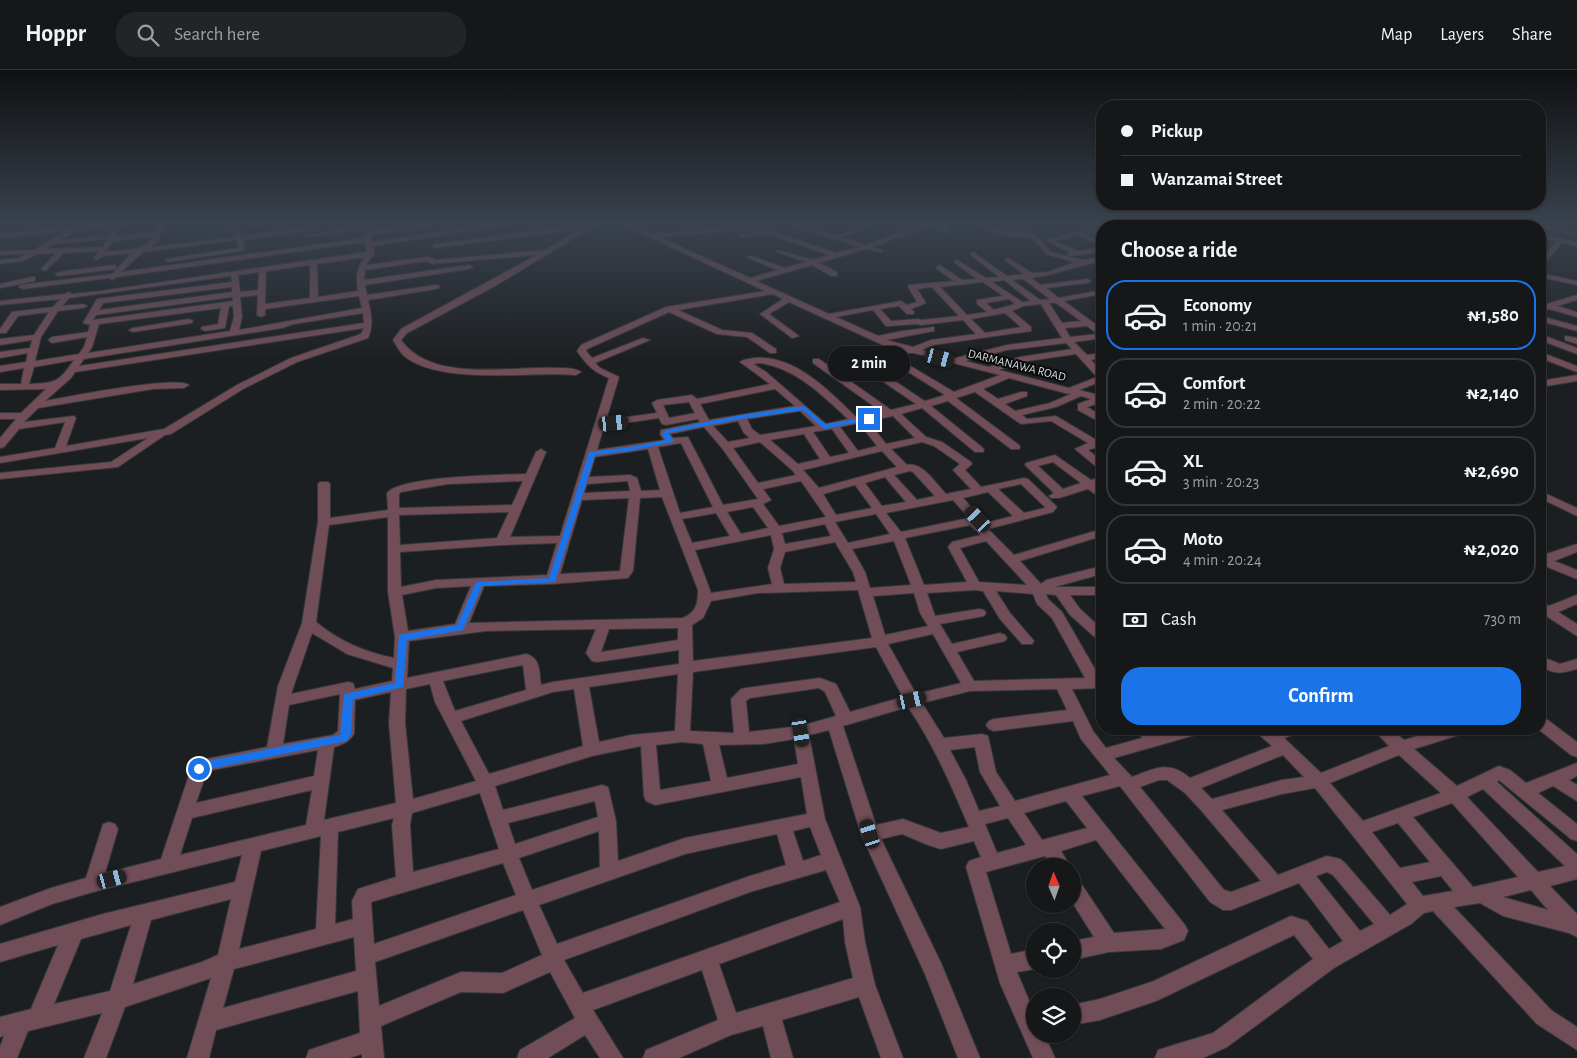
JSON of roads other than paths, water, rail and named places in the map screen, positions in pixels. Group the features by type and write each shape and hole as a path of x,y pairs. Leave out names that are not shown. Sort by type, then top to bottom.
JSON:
{"street":[{"path":"23,284 88,269"},
{"path":"119,269 100,297 87,323 192,310 225,304 237,297"},
{"path":"112,278 166,269"},
{"path":"1,284 155,275 205,269"},
{"path":"234,332 238,317 235,284 237,269"},
{"path":"100,297 149,286 262,269"},
{"path":"263,269 261,311 314,300 436,287"},
{"path":"312,269 314,300"},
{"path":"0,460 170,431 240,387 294,360 363,337 366,335 368,325 360,283 361,269"},
{"path":"360,283 454,269"},
{"path":"516,269 404,331 397,340 400,346 408,356 427,364 468,372 576,372"},
{"name":"DARMANAWA ROAD","path":"722,269 878,339 954,362 1096,398"},
{"path":"749,281 786,269"},
{"path":"825,269 834,274"},
{"path":"943,269 960,282"},
{"path":"967,269 1021,304"},
{"path":"993,269 1041,302 1060,326 1068,340 1096,370"},
{"path":"1019,269 1096,329"},
{"path":"1057,269 1096,286"},
{"path":"906,308 922,303 911,287 1027,276 1065,269"},
{"path":"25,383 38,337 56,308 76,288 78,270"},
{"path":"191,290 198,270"},
{"path":"143,296 155,275"},
{"path":"1546,277 1577,283"},
{"path":"1040,287 1087,281"},
{"path":"23,284 15,302 6,313 15,314 83,306"},
{"path":"0,303 66,296 143,296 235,284"},
{"path":"936,286 982,335"},
{"path":"988,317 1021,304 1060,300 1096,291"},
{"path":"93,313 237,297 262,292"},
{"path":"552,580 566,540 614,378 597,370 581,351 584,347 669,309 773,292"},
{"path":"157,314 167,293"},
{"path":"988,317 980,302 1010,296"},
{"path":"1546,306 1577,297"},
{"path":"794,301 764,314 795,336"},
{"path":"830,316 901,303 918,321"},
{"path":"47,354 222,326 225,304"},
{"path":"875,308 891,324 918,321 920,323 967,320"},
{"path":"1546,308 1577,316"},
{"path":"669,309 720,332 749,335 773,351"},
{"path":"186,331 192,310"},
{"path":"0,369 264,328 366,310"},
{"path":"882,365 891,357 931,343 1028,329 1007,310"},
{"path":"3,331 15,314"},
{"path":"842,322 881,315"},
{"path":"129,341 141,317"},
{"path":"878,339 967,320 988,317 1015,317"},
{"path":"1546,320 1577,329"},
{"path":"134,330 189,321"},
{"path":"1060,326 1089,322"},
{"path":"0,445 24,416 54,386 62,382 72,370 88,347 95,323"},
{"path":"72,370 368,325"},
{"path":"264,328 264,342"},
{"path":"52,340 92,334"},
{"path":"954,362 974,354 999,349 1096,336"},
{"path":"0,342 38,337"},
{"path":"1546,345 1574,339"},
{"path":"590,362 646,340"},
{"path":"1546,340 1577,351"},
{"path":"960,344 974,354"},
{"path":"999,349 1014,362"},
{"path":"0,355 34,350"},
{"path":"989,370 1014,362 1078,351"},
{"path":"1085,358 1096,356"},
{"path":"1546,356 1577,369"},
{"path":"856,454 829,426 763,374 744,362 760,359 789,366 858,421 905,469"},
{"path":"849,359 882,365 951,396 1015,447"},
{"path":"816,361 892,413 922,439 938,444 966,464 958,470 1021,517"},
{"path":"882,365 923,404 980,450"},
{"path":"726,446 892,413 976,389 1008,375"},
{"path":"1546,383 1577,378"},
{"path":"1068,391 1096,379"},
{"path":"36,405 152,386 184,385"},
{"path":"0,387 54,386"},
{"path":"694,402 776,386"},
{"path":"976,389 1027,422 1053,418 1096,441"},
{"path":"997,403 1024,394"},
{"path":"1014,414 1053,405 1078,394"},
{"path":"676,517 765,500 726,446 703,420 691,397 658,402 662,415 667,422 703,420 741,417 804,408"},
{"path":"1096,401 1081,406 1081,408 1096,417"},
{"path":"599,424 662,415"},
{"path":"0,416 24,416"},
{"path":"741,417 748,430 796,468 816,492 858,572 880,642 912,700 940,745 958,780 992,863"},
{"path":"16,426 71,418 59,450"},
{"path":"670,441 665,434 666,432 703,420"},
{"path":"806,430 827,461"},
{"path":"0,476 114,465 162,433"},
{"path":"592,454 684,439 720,510 738,539"},
{"path":"796,468 922,439"},
{"path":"1096,444 1080,449 1096,461"},
{"path":"402,637 460,628 685,623 696,619 704,607 704,590 666,494 652,445"},
{"path":"502,541 541,452"},
{"path":"1062,494 1030,465 1055,458 1096,489"},
{"path":"816,492 911,467 917,470 944,499"},
{"path":"887,473 914,504"},
{"path":"405,883 401,825 405,808 397,723 402,637 395,592 393,549 395,512 393,493 398,490 448,481 530,477"},
{"path":"756,487 804,477"},
{"path":"395,592 436,584 552,580 624,575 627,571 635,494 633,480 630,478 584,481"},
{"path":"858,481 898,537 909,560 922,604 970,686"},
{"path":"687,548 831,519 944,499 1024,481 1051,509 981,529 780,549"},
{"path":"1044,500 1096,482"},
{"path":"274,753 288,678 309,623 324,522 324,484"},
{"path":"579,497 666,494"},
{"path":"956,496 978,519 981,529 1042,589 1042,601 1057,615 1096,679"},
{"path":"1546,497 1577,513"},
{"path":"756,503 776,531 780,549 774,568 779,588"},
{"path":"324,522 395,512 516,508"},
{"path":"981,529 954,547 981,586 1027,641"},
{"path":"1012,559 1096,534"},
{"path":"393,549 502,541 566,540"},
{"path":"1546,558 1577,548"},
{"path":"1546,562 1577,575"},
{"path":"1042,589 1051,582 1096,571"},
{"path":"460,628 479,583"},
{"path":"705,598 758,589 779,588 919,589 981,586 1096,592"},
{"path":"1060,591 1075,612 1096,631"},
{"path":"1546,608 1577,598"},
{"path":"1546,610 1577,631"},
{"path":"452,718 553,687 686,667 880,642 979,613"},
{"path":"309,623 324,636 350,652 367,658 401,665"},
{"path":"682,736 686,667 685,623"},
{"path":"604,625 593,653 597,658 686,644"},
{"path":"949,649 1000,638"},
{"path":"348,696 526,659 531,663 534,693"},
{"path":"1546,663 1554,668 1574,669"},
{"path":"435,679 443,702 485,783 508,854 553,957 583,1014 612,1058"},
{"path":"742,739 738,699 746,694 820,683 831,688 870,834 934,970 969,1058"},
{"path":"581,684 592,750"},
{"path":"1062,684 1087,735 1223,901 1231,901 1327,864 1334,865 1387,926"},
{"path":"0,916 51,896 93,884 405,808 592,750 682,736 742,739 764,738 801,732 912,700 970,686 1096,684"},
{"path":"168,865 198,772 202,766 327,742 343,738 346,734 349,689 346,687 283,701"},
{"path":"994,726 1077,716"},
{"path":"1546,727 1577,751"},
{"path":"801,732 816,819 852,907 855,942 865,985 888,1057"},
{"path":"1102,755 1146,735"},
{"path":"1270,735 1318,781 1396,877 1427,903 1544,1017 1577,1039"},
{"path":"1388,735 1456,795 1576,927"},
{"path":"1208,807 1282,787 1318,781 1402,747 1441,735"},
{"path":"710,738 720,784"},
{"path":"648,740 652,796 654,798 720,784 808,769"},
{"path":"940,745 982,740 988,772 994,785 1011,810 1053,858"},
{"path":"325,935 322,781 327,742"},
{"path":"1188,786 1284,748"},
{"path":"1525,791 1577,769"},
{"path":"870,834 902,826 934,840 941,841 1011,810 1070,794 1167,773 1178,776 1188,786 1275,885"},
{"path":"1358,830 1402,816 1456,795 1499,773 1525,791 1577,834"},
{"path":"1556,779 1577,794"},
{"path":"184,813 322,781"},
{"path":"1486,781 1577,865"},
{"path":"497,819 598,792 604,793 609,872"},
{"path":"1070,794 1178,931 1177,934 1161,940 1110,943 1081,949"},
{"path":"1402,816 1446,867 1476,895 1503,907 1576,927"},
{"path":"365,956 685,846 816,819"},
{"path":"371,1039 361,900 365,895 464,865 508,854 607,821"},
{"path":"783,826 797,871"},
{"path":"93,884 109,828"},
{"path":"1026,1011 1010,983 975,867 1100,832"},
{"path":"198,1058 226,960 253,845"},
{"path":"317,1058 371,1039 461,982 497,984 507,982 553,957 750,884 832,860"},
{"path":"1396,877 1446,867"},
{"path":"1166,1058 1220,1040 1327,961 1427,903 1476,895 1577,871"},
{"path":"1303,874 1357,942"},
{"path":"0,953 74,931 243,888"},
{"path":"1081,899 1110,943"},
{"path":"528,1058 583,1014 708,958 852,907"},
{"path":"96,1058 118,999 144,913"},
{"path":"1081,1013 1115,1006 1174,982 1291,925 1300,927 1327,961"},
{"path":"0,1027 118,999 204,970 226,960 278,949 363,926"},
{"path":"6,1058 29,1020 74,931"},
{"path":"708,958 730,1025"},
{"path":"1004,965 1026,960"},
{"path":"209,1022 366,978"},
{"path":"654,1058 730,1025 865,985"},
{"path":"770,1013 782,1058"},
{"path":"1039,1043 1044,1058"}]}
